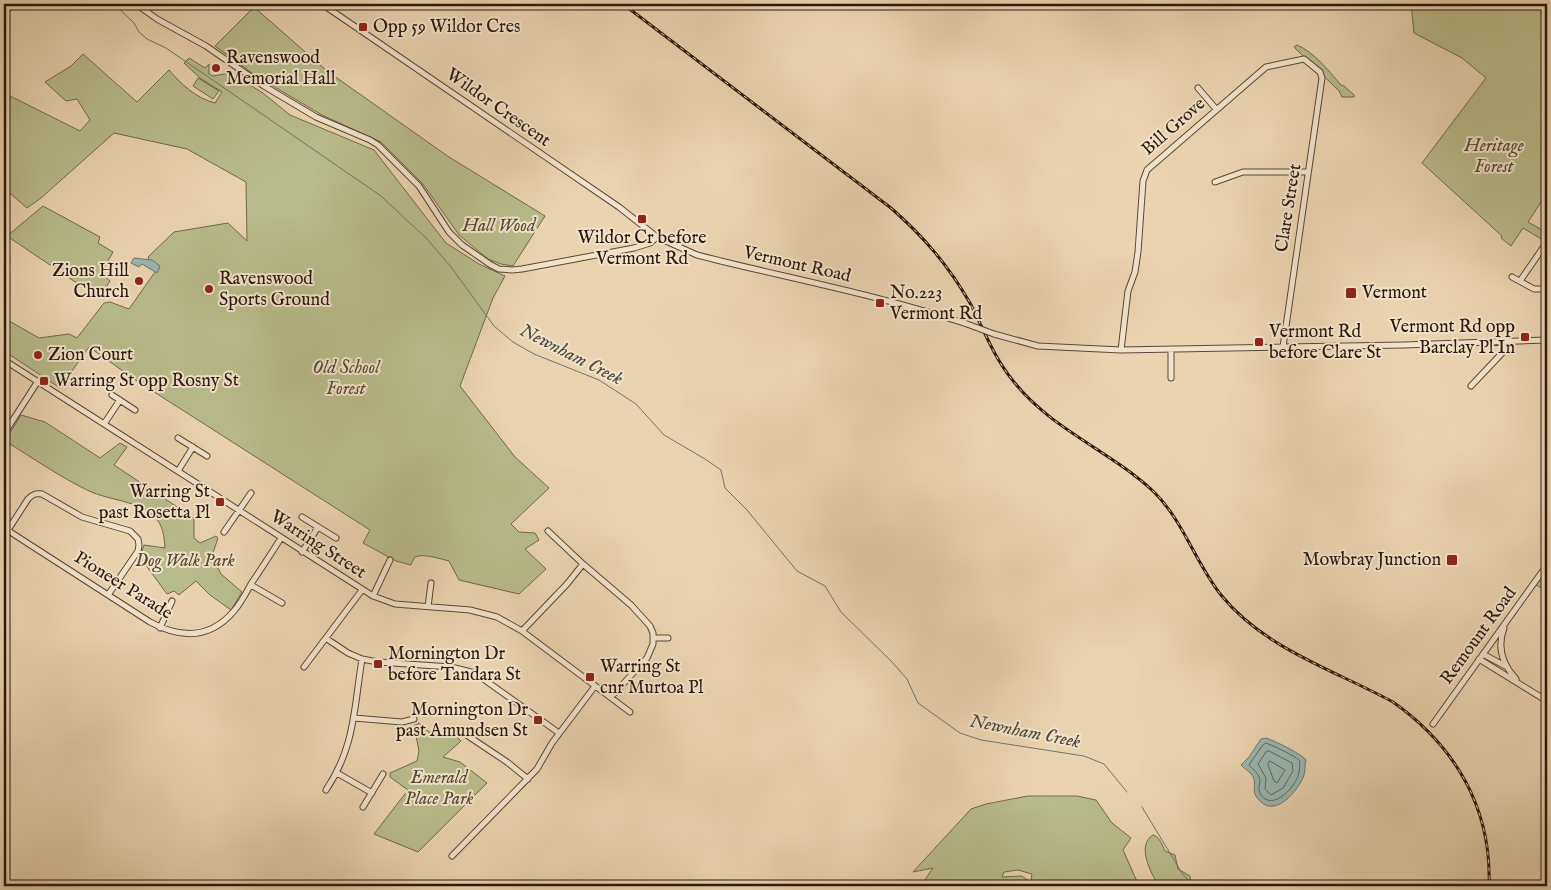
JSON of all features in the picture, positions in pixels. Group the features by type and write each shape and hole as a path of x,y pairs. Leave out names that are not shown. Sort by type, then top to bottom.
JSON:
{"street":[{"path":"136,4 157,19 208,47 264,86 316,117 378,145 420,186 448,232 491,265 505,270 522,269 640,246 650,243 657,237"},
{"name":"Wildor Crescent","path":"322,4 625,211 657,237"},
{"name":"Bill Grove","path":"1121,350 1128,291 1135,272 1138,252 1144,175 1151,165 1261,71 1271,65 1304,59 1322,74"},
{"name":"Clare Street","path":"1283,347 1322,74"},
{"path":"1198,88 1216,109"},
{"path":"1215,182 1243,172 1308,172"},
{"name":"Vermont Road","path":"657,237 697,255 932,312 994,334 1038,346 1121,350 1171,350 1547,340"},
{"path":"1520,281 1547,242"},
{"path":"1512,277 1534,289 1547,289"},
{"path":"1471,386 1505,350 1509,342"},
{"path":"1171,350 1172,378"},
{"name":"Warring Street","path":"4,360 362,590 395,604 485,613 497,616 522,631 630,712"},
{"path":"4,434 38,381"},
{"path":"112,395 135,410"},
{"path":"104,424 120,400"},
{"path":"178,438 207,456"},
{"path":"178,471 193,447"},
{"path":"6,529 32,494 37,493 82,517 130,531 138,539 138,551 108,595"},
{"path":"224,532 251,493"},
{"path":"302,517 336,538"},
{"path":"302,552 318,527"},
{"name":"Pioneer Parade","path":"6,529 160,628 182,634 202,632 224,621 235,610 281,538"},
{"path":"548,531 583,564 621,595 645,618 650,626 654,638 647,658 611,697"},
{"path":"373,596 390,560"},
{"path":"522,631 567,584 583,564"},
{"name":"Remount Road","path":"1433,724 1547,565"},
{"path":"428,607 431,583"},
{"path":"251,585 282,603"},
{"path":"304,667 362,590"},
{"path":"160,628 172,601"},
{"path":"1504,666 1500,645 1507,620"},
{"path":"327,638 362,659 378,662 450,667 475,673 559,733"},
{"path":"654,638 668,638"},
{"path":"1483,654 1504,666 1521,685"},
{"path":"326,790 338,773 347,750 354,718 362,659"},
{"path":"1479,660 1547,701"},
{"path":"1499,672 1504,666"},
{"path":"452,856 540,765 559,733 595,686"},
{"path":"354,718 402,722 414,719"},
{"path":"465,734 499,756 528,779"},
{"path":"338,773 372,793"},
{"path":"363,808 383,774"}],"green space":[{"name":"Heritage Forest","path":"1411,4 1547,4 1547,193 1528,222 1546,232 1541,239 1523,228 1511,246 1422,163 1486,78 1462,58 1414,33"},
{"name":"Hall Wood","path":"254,7 327,71 449,157 545,216 513,266 488,259 459,235 423,184 381,142 322,115 256,76 215,46"},
{"path":"1297,45 1315,57 1354,97 1342,97 1339,91 1294,47"},
{"name":"Old School Forest","path":"83,54 137,102 169,70 190,90 202,98 215,103 222,92 200,78 184,63 189,58 205,68 209,64 209,74 213,76 230,73 263,93 290,115 374,150 446,243 479,264 505,276 493,298 460,386 515,457 549,488 511,524 519,532 535,533 539,540 525,549 546,569 519,594 459,580 449,561 418,556 414,558 411,565 396,561 363,543 370,530 137,381 89,347 60,388 4,351 4,318 39,338 69,334 77,338 104,303 110,302 129,309 155,272 148,257 174,232 228,223 247,241 246,182 187,149 114,133 41,198 27,208 4,188 4,93 80,131 90,120 77,99 66,101 45,82 71,66"},
{"path":"198,78 219,91 213,99 193,86"},
{"path":"43,206 100,237 98,243 113,252 101,273 110,281 99,298 7,236"},
{"name":"Dog Walk Park","path":"21,415 45,422 100,458 120,443 127,447 114,465 194,518 194,538 200,543 216,536 218,538 212,556 221,574 242,592 231,610 210,595 196,581 179,595 174,591 167,594 140,557 144,545 165,548 162,530 157,519 140,507 78,486 5,441"},
{"path":"1547,571 1547,591 1536,585"},
{"name":"Emerald Place Park","path":"419,723 434,736 456,736 461,741 443,757 460,762 487,783 418,852 374,834 408,790 390,777 390,773 417,761 419,751 414,726"},
{"path":"1028,796 1077,796 1096,800 1112,823 1131,838 1123,850 1139,886 1036,886 1031,880 1032,874 1018,870 1004,872 1002,877 1022,876 1030,882 1015,881 1014,885 1018,886 903,886 924,881 933,868 913,872 971,809 986,804"},
{"path":"1153,835 1159,839 1165,851 1175,855 1178,869 1190,876 1191,886 1159,886 1149,867 1145,852 1148,840"}],"water":[{"path":"134,258 152,260 160,266 157,273 142,264 139,267 131,263"},
{"path":"1266,738 1281,744 1306,760 1304,775 1292,795 1279,804 1272,806 1265,805 1259,800 1254,792 1253,777 1241,765 1261,739"}],"waterway":[{"name":"Newnham Creek","path":"4,10 13,4"},
{"name":"Newnham Creek","path":"114,4 134,23 139,32 147,39 166,48 381,196 427,239 451,267 494,326 513,342 534,354 599,380 636,404 664,435 721,470 725,488 747,510 797,571 825,586 841,612 907,679 918,703 960,733 981,740 1084,756 1104,764 1127,792"},
{"name":"Newnham Creek","path":"1142,807 1182,873 1193,886"}],"railway":[{"path":"623,4 891,208 914,230 935,252 962,289 995,354 1014,382 1045,413 1153,491 1173,515 1221,595 1239,614 1258,630 1301,657 1393,702 1435,738 1465,781 1476,805 1484,831 1488,858 1489,886"}],"place":[{"name":"Opp 59 Wildor Cres","path":"363,27"},
{"name":"Ravenswood Memorial Hall","path":"216,68"},
{"name":"Wildor Cr before Vermont Rd","path":"642,219"},
{"name":"Zions Hill Church","path":"139,281"},
{"name":"Ravenswood Sports Ground","path":"209,289"},
{"name":"Vermont","path":"1351,293"},
{"name":"No.223 Vermont Rd","path":"880,303"},
{"name":"Vermont Rd opp Barclay Pl In","path":"1525,337"},
{"name":"Vermont Rd before Clare St","path":"1259,342"},
{"name":"Zion Court","path":"38,355"},
{"name":"Warring St opp Rosny St","path":"44,381"},
{"name":"Warring St past Rosetta Pl","path":"220,502"},
{"name":"Mowbray Junction","path":"1452,560"},
{"name":"Mornington Dr before Tandara St","path":"378,664"},
{"name":"Warring St cnr Murtoa Pl","path":"590,677"},
{"name":"Mornington Dr past Amundsen St","path":"538,720"}]}
